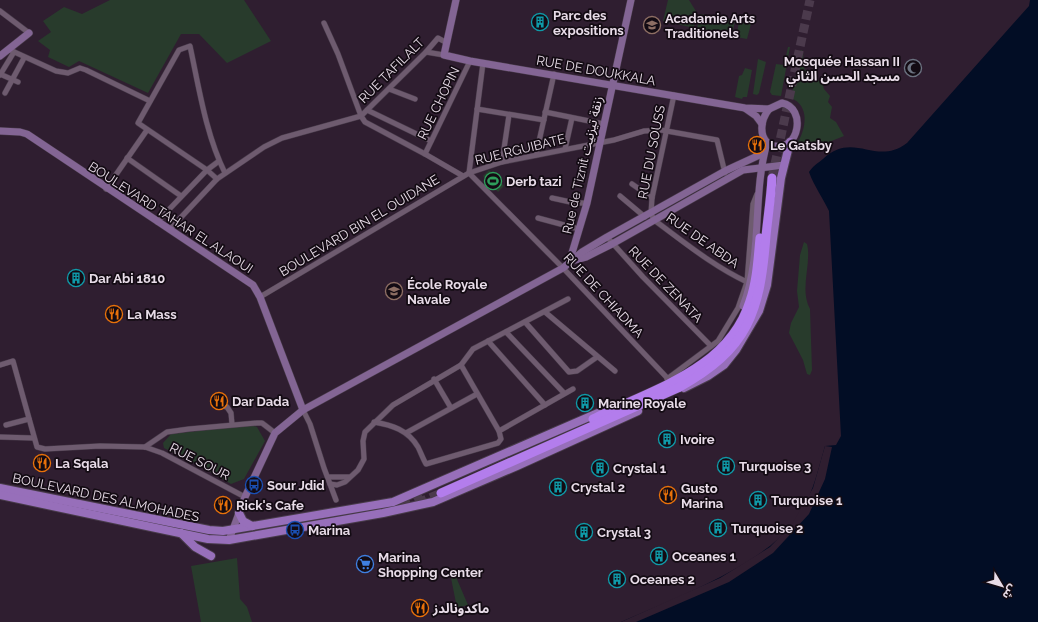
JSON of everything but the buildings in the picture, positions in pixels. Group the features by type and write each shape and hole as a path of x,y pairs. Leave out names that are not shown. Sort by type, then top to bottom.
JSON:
{"highway":[{"path":"440,490 617,411 678,388 699,376 724,356 747,329 756,306 761,286 770,177 753,293 739,325 714,349 696,370 670,381 617,411"}],"main road":[{"path":"747,329 759,311 767,285 784,165 790,142"},
{"name":"BOULEVARD DES ALMOHADES","path":"0,488 181,533 208,539 229,540 430,503 584,436 702,380 724,365 747,329"},
{"name":"BOULEVARD DES ALMOHADES","path":"0,495 208,530 232,530 384,504 424,490 595,414 617,411"},
{"path":"424,490 433,493 430,503"},
{"path":"239,513 243,521 252,526"},
{"path":"181,533 195,546 211,556"}],"street":[{"path":"426,52 444,55 456,0"},
{"name":"Rue de Tiznit زنقة تيزنيت","path":"569,264 587,203 631,0"},
{"path":"0,11 29,34 12,51 0,74 18,82"},
{"path":"324,23 338,54 361,116 371,127 425,154 463,176"},
{"name":"RUE TAFILALT","path":"170,229 216,179 247,157 282,138 361,116 426,52 438,38 446,43"},
{"path":"216,179 207,170 138,123 179,50 190,46 219,161 225,173"},
{"path":"0,56 12,51"},
{"path":"12,51 24,58 66,73 82,69 150,101"},
{"name":"RUE DE DOUKKALA","path":"444,55 470,61 554,74 744,108 769,109"},
{"path":"5,93 24,58"},
{"name":"RUE CHOPIN","path":"425,154 470,61"},
{"path":"469,173 483,63"},
{"path":"536,155 554,74"},
{"path":"389,89 414,99"},
{"name":"RUE DU SOUSS","path":"650,216 652,198 674,95"},
{"path":"782,103 792,107 796,113 796,131 790,142 782,146 777,147 767,143 763,135 762,124 769,109 782,103"},
{"name":"RUE DE DOUKKALA","path":"744,108 756,116 762,124"},
{"path":"477,109 509,116 544,120"},
{"path":"367,110 432,141"},
{"path":"545,112 604,124"},
{"path":"502,162 509,116"},
{"path":"565,149 572,118"},
{"path":"106,189 147,130"},
{"name":"BOULEVARD TAHAR EL ALAOUI","path":"0,131 20,132 27,134 106,189 170,229 248,281 257,290 304,410"},
{"name":"RUE RGUIBATE","path":"469,173 502,162 600,143 644,131 666,131 717,140 726,175"},
{"path":"714,349 734,327 746,299 750,285 762,167 767,143"},
{"path":"569,264 582,252 607,237 650,216 764,153"},
{"path":"127,158 180,196"},
{"path":"157,222 180,196 207,170 219,161"},
{"path":"726,175 747,169 784,165"},
{"name":"BOULEVARD BIN EL OUIDANE","path":"260,297 469,173"},
{"name":"RUE DE CHIADMA","path":"469,173 569,264 670,381"},
{"path":"632,184 652,198"},
{"path":"714,349 733,317 746,282 753,204 760,190"},
{"name":"RUE DE ABDA","path":"620,196 722,269 746,282"},
{"path":"552,198 570,202 587,203"},
{"path":"229,540 245,497 275,433 304,410 569,264 612,244 650,216"},
{"path":"538,218 580,228"},
{"name":"RUE DE ZENATA","path":"607,237 612,244 714,349"},
{"path":"330,484 341,484 345,482 362,464 364,459 363,436 374,422 393,405 434,379 461,365 470,352 488,341 568,299"},
{"path":"545,312 615,371"},
{"path":"525,322 569,372 577,371 597,357"},
{"path":"506,332 564,393"},
{"path":"488,341 545,405"},
{"path":"0,365 13,361 34,438 0,437"},
{"path":"374,422 392,425 406,433 418,447 426,464 428,465 498,443 502,439 499,431 461,365"},
{"path":"434,379 451,408"},
{"path":"499,431 572,389"},
{"path":"406,433 477,394"},
{"path":"220,405 227,407 231,413 232,424"},
{"path":"304,410 336,500"},
{"path":"6,425 30,419"},
{"path":"145,447 168,432 232,424 262,423 275,433"},
{"name":"RUE SOUR","path":"34,438 37,447 45,449 100,446 145,447 162,453 245,497"},
{"path":"328,478 349,477"}],"green space":[{"path":"110,0 244,0 271,41 227,63 199,34 181,34 148,93 79,61 69,67 48,57 50,50 38,41 51,32 43,21 64,7 82,14"},
{"path":"668,0 689,0 697,13 694,28 663,21"},
{"path":"700,14 735,20 732,36 697,28"},
{"path":"739,22 751,24 747,39 736,37"},
{"path":"788,47 790,47 781,96 772,95 770,92 776,64 784,65"},
{"path":"801,50 803,51 805,70 813,71 816,79 822,82 824,89 830,96 828,102 832,107 830,118 836,122 844,136 829,142 820,149 813,142 802,149 798,142 803,130 805,118 801,106 791,98"},
{"path":"758,59 766,62 759,93 757,95 753,94"},
{"path":"745,68 752,70 747,97 743,97 742,99 735,97 739,76 742,75"},
{"name":"Derb tazi","path":"489,170 504,186 498,192 483,176"},
{"path":"804,242 807,244 808,252 806,293 810,309 812,370 810,375 807,374 803,360 789,333 791,323 799,307 797,291 800,255"},
{"path":"251,425 257,427 265,441 244,479 231,484 202,467 164,448 163,443 171,434"},
{"path":"237,558 240,599 247,607 252,622 201,622 191,566"},
{"path":"453,575 456,577 468,605 457,608 451,578"}],"water":[{"path":"1030,0 1038,0 1038,622 621,622 688,593 736,569 776,541 799,516 813,487 825,446 836,445 841,436 829,211 809,172 834,151 845,148 855,148 885,152 907,143 1029,6"}],"pier":[{"path":"825,446 832,447 825,479 809,514 773,553 729,582 636,622 621,622 720,578 770,547 792,524 813,488"}],"tunnel":[{"path":"772,178 810,0"},
{"path":"418,503 441,493"},
{"path":"388,506 408,502 423,495"},
{"path":"170,527 211,533"}],"place":[{"name":"Parc des expositions","path":"540,22"},
{"name":"Acadamie Arts Traditionels","path":"652,25"},
{"name":"Mosquée Hassan II مسجد الحسن الثاني","path":"913,68"},
{"name":"Le Gatsby","path":"757,145"},
{"name":"Derb tazi","path":"493,181"},
{"name":"Dar Abi 1810","path":"76,278"},
{"name":"École Royale Navale","path":"394,291"},
{"name":"La Mass","path":"114,314"},
{"name":"Dar Dada","path":"219,401"},
{"name":"Marine Royale","path":"585,403"},
{"name":"Ivoire","path":"667,439"},
{"name":"La Sqala","path":"42,463"},
{"name":"Turquoise 3","path":"726,466"},
{"name":"Crystal 1","path":"600,468"},
{"name":"Sour Jdid","path":"254,485"},
{"name":"Crystal 2","path":"558,487"},
{"name":"Gusto Marina","path":"668,495"},
{"name":"Turquoise 1","path":"758,500"},
{"name":"Rick's Cafe","path":"223,505"},
{"name":"Turquoise 2","path":"718,528"},
{"name":"Marina","path":"295,530"},
{"name":"Crystal 3","path":"584,532"},
{"name":"Oceanes 1","path":"659,556"},
{"name":"Marina Shopping Center","path":"365,564"},
{"name":"Oceanes 2","path":"617,579"},
{"name":"ماكدونالدز","path":"420,608"}]}
